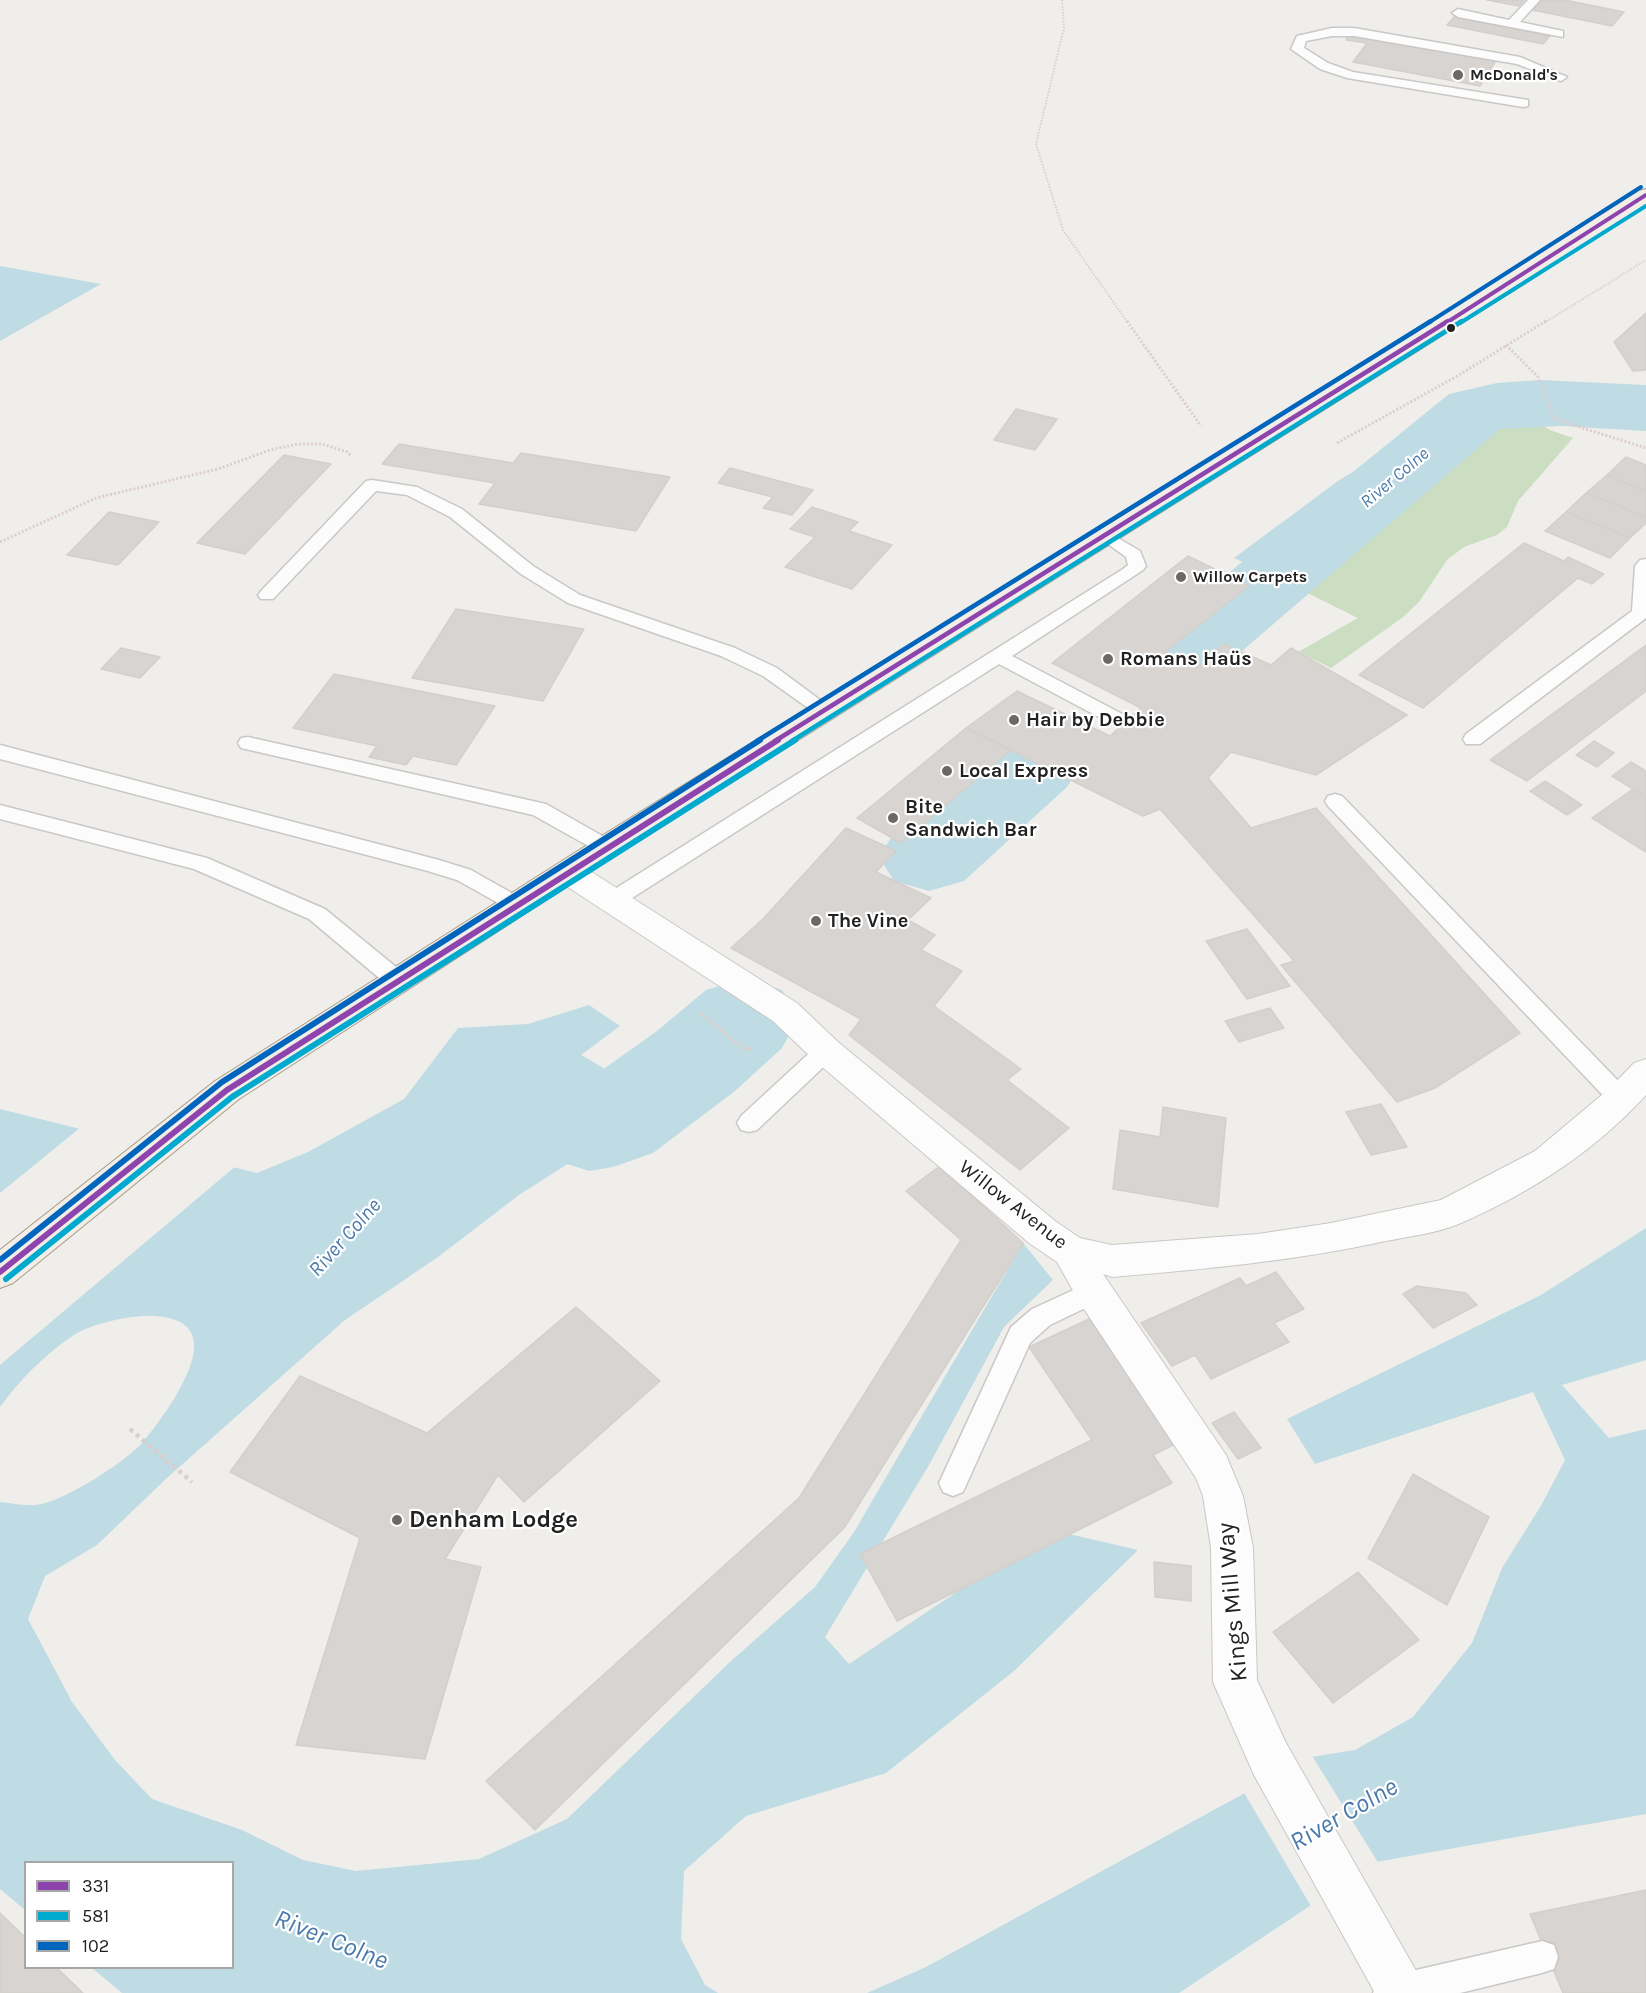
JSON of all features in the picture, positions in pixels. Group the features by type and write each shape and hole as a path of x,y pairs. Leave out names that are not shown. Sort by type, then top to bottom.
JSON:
{"main road":[{"path":"0,1272 227,1090 606,848 1225,462 1646,195"}],"street":[{"name":"Willow Avenue","path":"568,872 610,902 785,1012 826,1051 1042,1232 1070,1251 1112,1262 1258,1249 1331,1238 1448,1213 1548,1161 1621,1100 1646,1072"},
{"name":"Kings Mill Way","path":"1070,1251 1093,1292 1212,1468 1223,1496 1232,1548 1235,1682 1270,1759 1345,1892 1397,1992"}],"lane":[{"path":"1512,24 1534,0"},
{"path":"1458,13 1559,34"},
{"path":"1523,103 1351,75 1324,66 1297,49 1301,39 1354,32 1508,58 1562,78"},
{"path":"1310,58 1324,42 1322,35"},
{"path":"267,595 372,485 411,491 456,513 526,570 574,599 728,652 770,672 825,711"},
{"path":"610,902 1137,566 1134,555 1106,536"},
{"path":"1473,740 1641,613 1646,564"},
{"path":"998,656 1119,720"},
{"path":"248,743 539,809 560,819 606,848"},
{"path":"0,752 432,865 464,875 516,905"},
{"path":"1335,801 1621,1100"},
{"path":"0,812 200,862 316,914 399,982"},
{"path":"749,1123 826,1051"},
{"path":"953,1483 1020,1335 1041,1317 1093,1292"},
{"path":"1397,1992 1542,1957"}],"path":[{"path":"1062,0 1064,28 1036,144 1063,230 1225,462"},
{"path":"1328,448 1459,375 1646,260"},
{"path":"1506,345 1531,366 1541,379 1554,419 1646,448"},
{"path":"0,543 96,498 164,484 218,469 270,450 298,444 322,444 348,452 372,485"},
{"path":"704,1019 746,1050"},
{"path":"130,1429 192,1482"}],"green space":[{"path":"1526,416 1550,430 1573,438 1518,501 1507,527 1497,535 1464,547 1447,560 1419,602 1402,618 1331,668 1298,652 1358,618 1287,583 1508,419"}],"water":[{"path":"0,266 101,284 0,341"},
{"path":"1646,396 1646,423 1526,416 1508,419 1287,583 1234,558 1338,481 1459,407 1495,397"},
{"path":"589,1005 620,1026 581,1055 621,1078 688,1033 734,1063 644,1147 585,1153 519,1195 438,1257 345,1320 168,1477 97,1545 45,1576 28,1619 72,1702 115,1760 152,1799 242,1830 303,1860 356,1871 479,1859 567,1819 731,1661 815,1587 854,1532 1023,1243 1053,1280 1004,1327 929,1465 825,1637 849,1664 988,1571 1069,1534 1138,1550 1014,1671 886,1773 746,1816 684,1871 681,1939 705,1985 718,1993 122,1993 93,1969 234,1969 234,1861 24,1861 24,1909 0,1889 0,1502 36,1505 48,1502 77,1489 122,1461 142,1443 169,1407 186,1376 194,1347 192,1335 184,1325 171,1319 154,1316 135,1317 98,1325 71,1337 51,1352 24,1378 0,1407 0,1109 257,1173 308,1152 404,1099 458,1028 528,1024"},
{"path":"1646,1228 1646,1360 1562,1385 1609,1438 1646,1429 1646,1814 1376,1862 1179,1993 867,1993 926,1967 1311,1757 1355,1750 1413,1717 1472,1643 1502,1568 1542,1504 1565,1460 1533,1392 1315,1464 1287,1419 1541,1295"}],"pier":[{"path":"81,1127 237,1165 0,1365 0,1193"},
{"path":"1311,1754 1379,1864 1312,1908 1243,1791"}],"building":[{"path":"1487,0 1524,0 1519,6"},
{"path":"1541,0 1565,0 1624,12 1612,26 1532,10"},
{"path":"1454,17 1550,36 1543,44 1447,25"},
{"path":"1352,32 1497,59 1480,86 1353,62 1367,43 1346,40"},
{"path":"1646,313 1646,370 1633,371 1614,342"},
{"path":"1016,409 1057,419 1035,450 994,440"},
{"path":"399,444 513,463 521,453 670,477 636,531 479,504 495,483 382,464"},
{"path":"284,455 331,464 245,554 197,543"},
{"path":"1626,457 1646,465 1646,491 1607,475"},
{"path":"730,468 813,490 792,515 763,508 773,497 718,483"},
{"path":"1607,475 1646,491 1646,517 1586,493"},
{"path":"1586,493 1646,517 1646,523 1630,538 1566,512"},
{"path":"812,507 858,522 849,531 892,545 852,589 785,567 815,537 790,529"},
{"path":"109,512 159,522 118,565 67,555"},
{"path":"1566,512 1630,538 1610,558 1545,531"},
{"path":"1524,543 1564,561 1568,557 1604,574 1592,584 1578,578 1423,708 1359,675"},
{"path":"1188,556 1249,586 1165,652 1197,668 1224,644 1271,665 1291,648 1407,715 1316,775 1231,752 1208,778 1251,828 1316,808 1520,1033 1435,1088 1397,1102 1281,965 1294,961 1160,809 1143,816 966,728 1017,691 1110,736 1141,708 1052,663"},
{"path":"456,609 584,629 543,701 412,678"},
{"path":"1646,645 1646,691 1527,781 1490,760"},
{"path":"121,648 160,657 140,678 101,669"},
{"path":"334,674 495,706 456,765 413,756 406,765 369,757 377,746 293,728"},
{"path":"966,728 1011,750 901,843 857,818"},
{"path":"1594,741 1614,753 1597,767 1576,755"},
{"path":"1631,762 1646,771 1646,797 1612,776"},
{"path":"1545,781 1582,805 1567,815 1530,791"},
{"path":"1633,789 1646,797 1646,852 1592,818"},
{"path":"846,828 896,851 876,872 931,898 908,920 935,935 921,950 962,971 934,1006 1021,1069 1007,1080 1069,1128 1020,1170 849,1035 861,1019 731,948 763,919"},
{"path":"1247,929 1290,986 1247,999 1206,941"},
{"path":"1270,1008 1284,1028 1239,1042 1225,1021"},
{"path":"1381,1104 1407,1147 1371,1155 1346,1112"},
{"path":"1163,1107 1226,1118 1218,1207 1113,1189 1120,1130 1160,1137"},
{"path":"940,1166 1023,1243 844,1528 535,1830 486,1781 799,1498 961,1240 906,1191"},
{"path":"1276,1272 1304,1309 1274,1323 1289,1342 1211,1379 1195,1355 1172,1366 1141,1323 1240,1278 1246,1286"},
{"path":"1417,1286 1466,1293 1477,1305 1433,1328 1403,1294"},
{"name":"Denham Lodge","path":"576,1307 660,1381 524,1502 498,1475 445,1559 481,1567 425,1759 296,1745 360,1538 230,1472 300,1376 427,1433"},
{"path":"1089,1319 1177,1443 1153,1455 1172,1483 897,1621 860,1554 1092,1440 1029,1347"},
{"path":"1234,1412 1261,1448 1238,1459 1212,1423"},
{"path":"1413,1474 1489,1517 1447,1605 1368,1558"},
{"path":"1154,1562 1191,1566 1191,1601 1155,1597"},
{"path":"1358,1572 1419,1640 1333,1703 1273,1632"},
{"path":"1646,1890 1646,1993 1563,1993 1530,1914"},
{"path":"0,1913 24,1936 24,1969 58,1969 83,1993 0,1993"}],"waterway":[{"name":"River Colne","path":"1182,656 1476,410 1540,403 1646,408"},
{"name":"River Colne","path":"929,857 1034,765"},
{"name":"River Colne","path":"589,1126 613,1122 696,1061 744,1019"}],"transit line":[{"name":"102","path":"0,1260 222,1082 601,839 1511,271 1641,187"},
{"name":"331","path":"0,1272 227,1090 606,847 1516,279 1646,195"},
{"name":"581","path":"6,1279 232,1097 611,855 1646,206"}],"place":[{"name":"McDonald's","path":"1458,75"},
{"name":"Willow Carpets","path":"1181,577"},
{"name":"Romans Haüs","path":"1108,659"},
{"name":"Hair by Debbie","path":"1014,720"},
{"name":"Local Express","path":"947,771"},
{"name":"Bite Sandwich Bar","path":"893,818"},
{"name":"The Vine","path":"816,921"},
{"name":"Denham Lodge","path":"397,1520"}]}
